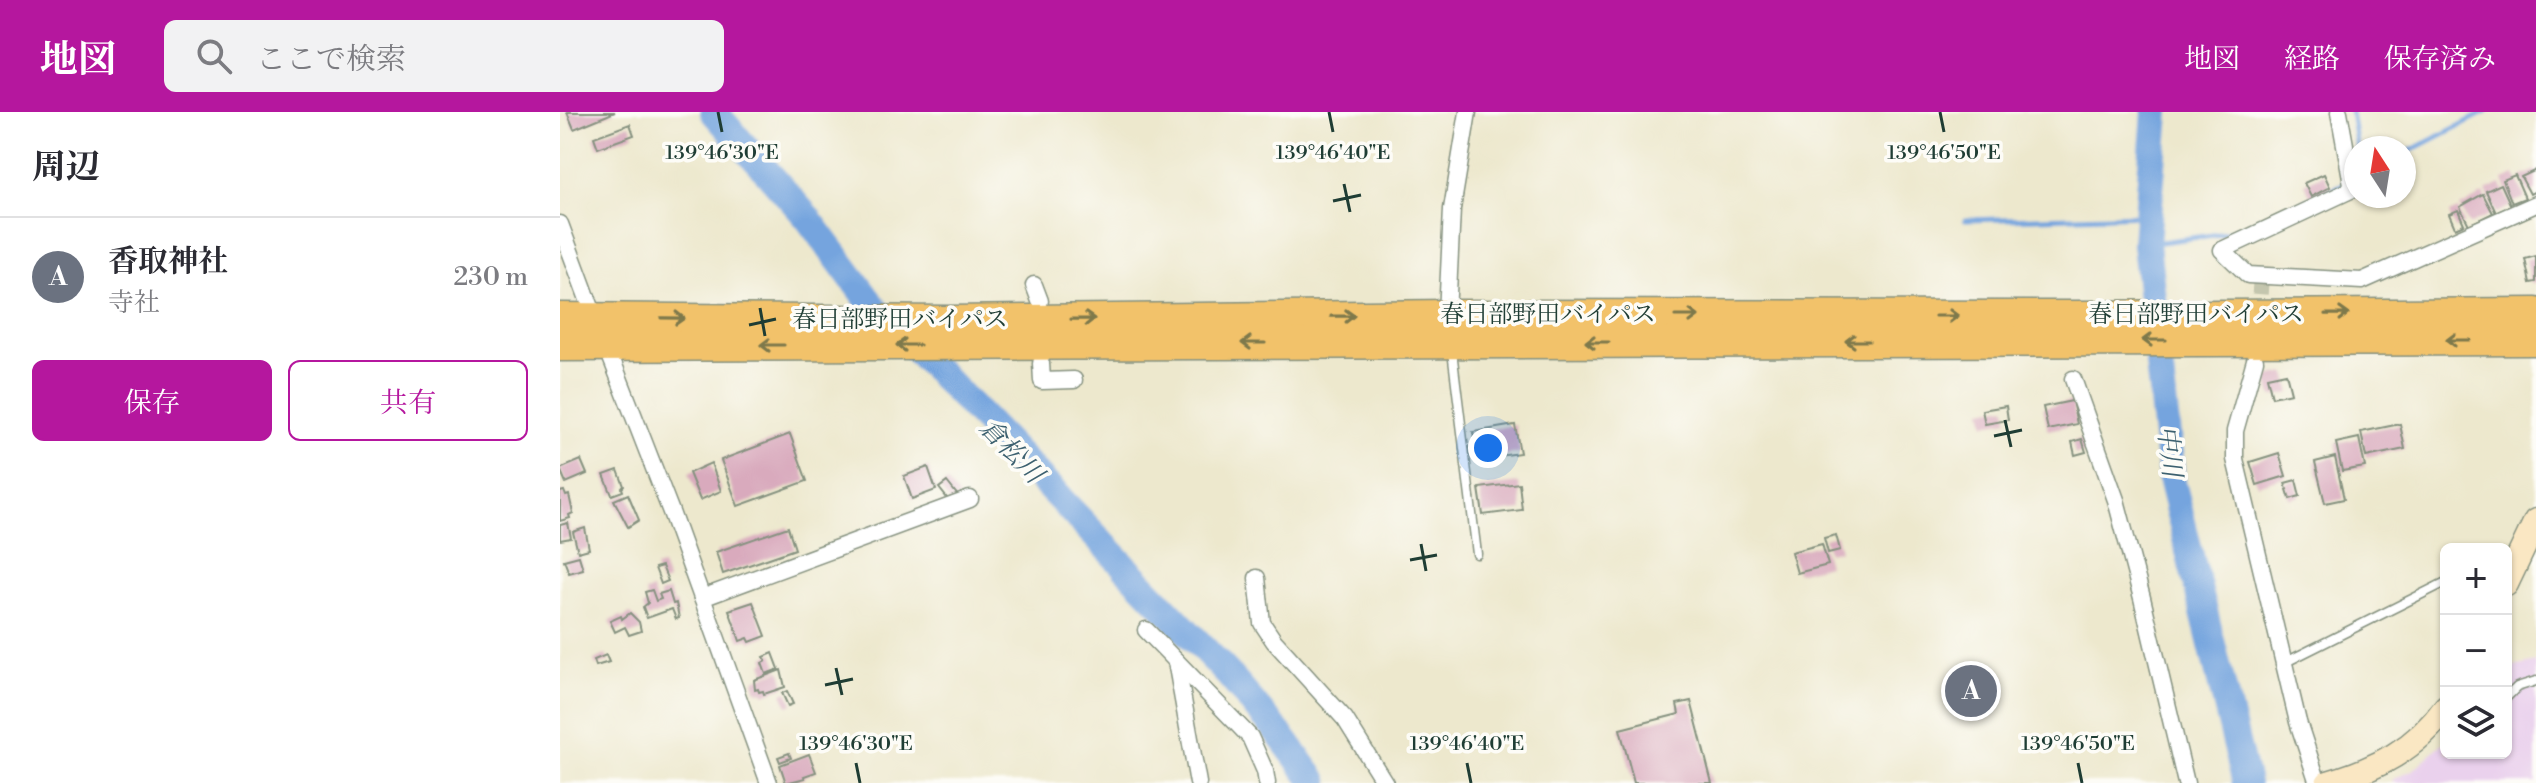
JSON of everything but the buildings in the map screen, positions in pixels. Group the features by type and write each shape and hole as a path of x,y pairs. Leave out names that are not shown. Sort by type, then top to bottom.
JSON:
{"highway":[{"name":"春日部野田バイパス","path":"560,346 850,345 958,333 2232,328 2536,313"},
{"name":"春日部野田バイパス","path":"560,318 829,320 958,333"},
{"name":"春日部野田バイパス","path":"2232,328 2536,340"}],"main road":[{"path":"2512,570 2529,532"},
{"path":"2328,783 2389,761 2422,735 2440,714"}],"street":[{"path":"1449,329 1452,209 1468,112"},
{"path":"2339,112 2353,189 2222,250 2248,275 2362,281 2536,204"},
{"path":"560,224 769,783"},
{"path":"2255,360 2235,431 2235,459 2298,722 2318,783"},
{"path":"1041,363 1042,381 1074,380"},
{"path":"2073,379 2116,500 2186,783"},
{"path":"702,598 970,499"},
{"path":"1257,578 1262,623 1274,641 1345,719 1385,783"},
{"path":"1146,630 1250,737 1267,783"},
{"path":"1175,659 1198,783"}],"lane":[{"path":"1449,329 1477,554"},
{"path":"2284,663 2440,585"},
{"path":"2512,692 2517,687 2536,681"}],"shaded area":[{"path":"2536,662 2536,783 2393,783 2392,780 2414,769 2440,745 2440,759 2512,759 2512,668"}],"waterway":[{"name":"倉松川","path":"714,112 807,217 878,313 1228,674 1316,783"},
{"name":"中川","path":"2156,112 2146,244 2172,482 2246,783"},
{"path":"2351,112 2355,136"},
{"path":"2416,148 2486,112"},
{"path":"2146,244 2243,231 2344,184"},
{"path":"1965,220 2148,215"}],"tunnel":[{"path":"2258,318 2261,276"}],"place":[{"name":"香取神社","path":"1971,691"}]}
